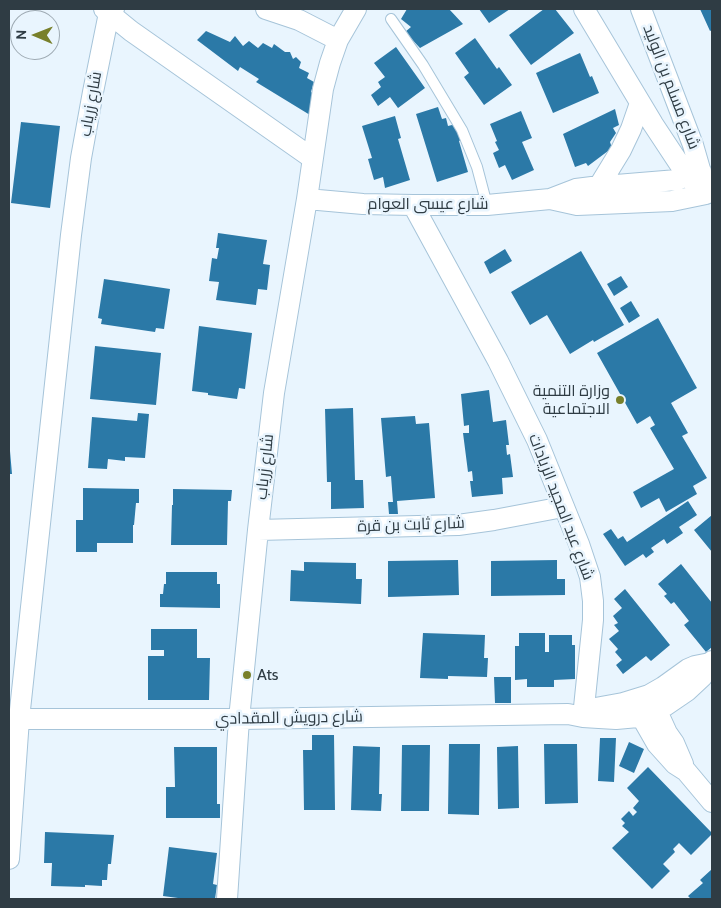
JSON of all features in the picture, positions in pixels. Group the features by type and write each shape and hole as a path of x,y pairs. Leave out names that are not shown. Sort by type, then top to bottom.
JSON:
{"street":[{"path":"266,9 299,20 338,40"},
{"name":"شارع زرياب","path":"226,899 239,719 274,393 307,199 323,89 338,40 356,9"},
{"name":"شارع مسلم بن الوليد","path":"584,9 662,138 695,174 709,200"},
{"name":"شارع مسلم بن الوليد","path":"641,9 693,145 695,174"},
{"path":"109,10 131,31 312,158"},
{"name":"شارع زرياب","path":"9,859 14,719 71,235 82,158 109,10"},
{"path":"599,186 621,150 640,103"},
{"name":"شارع عيسى العوام","path":"307,199 363,204 487,205 550,199 576,189 662,182 677,180 695,174"},
{"name":"شارع عيسى العوام","path":"550,199 577,205 709,200"},
{"name":"شارع عبد المجيد الزيادات","path":"413,205 498,361 537,440 579,544 590,577 593,620 578,714"},
{"name":"شارع ثابت بن قرة","path":"258,530 458,525 563,507"},
{"name":"شارع درويش المقدادي","path":"14,719 239,719 578,714 616,718 645,705 663,687 688,669 711,662"},
{"path":"645,705 677,749 686,771 712,802"}],"lane":[{"path":"390,19 423,65 462,130 477,167 487,205"}],"building":[{"path":"407,9 449,9 463,24 420,48 405,32 411,27 401,19"},
{"path":"479,9 510,9 489,23"},
{"path":"544,9 555,9 574,33 531,65 509,35"},
{"path":"700,9 712,9 712,30 710,31"},
{"path":"206,31 230,42 235,36 243,46 249,41 258,48 263,43 272,48 274,44 285,52 290,52 293,59 296,57 301,62 299,68 309,73 307,78 314,82 311,92 316,95 311,103 316,109 310,115 256,82 259,79 240,67 238,71 197,40"},
{"path":"475,38 497,69 499,67 512,85 484,105 464,77 469,73 455,53"},
{"path":"396,47 425,88 398,108 390,97 378,106 371,95 381,87 378,82 385,77 374,63"},
{"path":"580,53 599,93 553,113 536,73"},
{"path":"438,107 442,119 446,118 448,126 456,124 468,172 437,182 416,114"},
{"path":"615,109 619,125 613,128 616,133 610,142 612,148 588,166 586,163 575,167 563,134"},
{"path":"521,111 532,138 522,142 534,170 512,180 505,165 499,168 493,153 499,150 490,124"},
{"path":"395,116 401,138 398,139 410,180 385,188 383,177 374,180 368,159 372,158 362,126"},
{"path":"21,122 60,126 50,208 11,203"},
{"path":"218,233 267,240 263,264 270,265 267,290 258,289 256,305 216,300 219,282 209,281 212,258 217,259 219,248 216,248"},
{"path":"505,249 512,261 490,274 484,262"},
{"path":"581,251 624,325 570,354 547,315 530,325 511,292"},
{"path":"621,276 628,287 614,296 607,284"},
{"path":"104,279 170,289 164,329 156,328 155,332 101,324 102,319 98,318"},
{"path":"631,301 640,316 629,323 620,308"},
{"path":"658,318 697,388 671,403 688,433 682,436 707,478 693,486 697,494 666,512 659,498 641,508 633,492 674,469 650,428 655,425 650,416 637,424 597,353"},
{"path":"199,326 252,333 245,389 239,388 237,399 192,391"},
{"path":"95,346 161,353 156,405 90,399"},
{"path":"489,390 493,422 506,420 509,445 506,445 507,455 510,454 513,477 502,478 503,494 472,497 470,481 473,481 472,471 468,472 463,433 469,433 469,425 464,426 461,394"},
{"path":"353,408 355,480 363,480 364,508 331,509 331,482 327,482 325,409"},
{"path":"138,413 149,414 145,458 125,457 125,461 108,459 107,469 88,468 92,417 137,421"},
{"path":"415,416 416,424 429,423 435,498 397,501 398,514 389,514 388,502 393,502 391,476 386,477 381,418"},
{"path":"10,451 12,474 9,474"},
{"path":"83,488 139,489 139,503 136,503 133,525 133,543 97,543 97,552 76,552 76,520 83,520"},
{"path":"173,489 232,490 231,501 228,501 227,545 171,545"},
{"path":"688,501 697,515 679,527 683,533 667,544 664,539 651,548 654,552 646,558 643,554 625,566 603,534 611,529 618,539 623,536 627,542"},
{"path":"712,515 712,552 694,530"},
{"path":"458,560 459,595 388,597 388,561"},
{"path":"557,560 557,579 565,579 565,595 491,596 491,561"},
{"path":"304,562 356,563 356,579 362,579 361,604 290,601 291,570 304,571"},
{"path":"681,564 712,603 712,647 706,652 684,625 689,621 674,602 671,604 664,596 667,594 658,584"},
{"path":"166,572 217,572 217,584 220,584 220,608 160,607 160,594 163,594 164,584 166,584"},
{"path":"625,589 670,645 651,661 646,656 623,674 616,665 622,660 615,652 618,649 609,639 619,631 614,625 618,623 613,616 622,608 614,599"},
{"path":"151,629 197,629 197,658 210,658 209,700 148,700 148,656 164,656 164,650 151,650"},
{"path":"423,633 485,635 484,658 488,658 487,677 448,676 448,679 420,678"},
{"path":"519,633 545,633 545,652 549,652 549,635 572,635 572,645 575,645 575,679 554,680 554,687 527,687 527,679 515,680 515,646 519,646"},
{"path":"494,677 511,677 511,703 495,703"},
{"path":"312,735 334,735 335,810 304,810 303,750 312,750"},
{"path":"600,738 616,738 614,782 598,781"},
{"path":"629,742 644,749 634,773 619,766"},
{"path":"449,744 480,744 479,815 448,814"},
{"path":"544,744 577,744 578,803 545,804"},
{"path":"402,745 430,745 429,811 401,811"},
{"path":"353,746 380,747 379,794 382,794 381,811 351,810"},
{"path":"518,746 519,808 498,809 497,747"},
{"path":"174,747 217,747 217,804 220,804 220,818 166,818 166,787 175,787"},
{"path":"648,767 712,833 691,855 679,843 673,849 675,852 663,864 670,871 652,889 612,848 629,832 622,826 625,823 621,819 629,811 633,816 637,812 633,808 639,801 627,788"},
{"path":"45,832 114,835 111,864 108,864 107,880 102,880 102,886 51,886 52,863 44,863"},
{"path":"169,847 217,853 213,884 217,885 215,899 178,899 163,896"},
{"path":"712,869 712,899 691,899 688,896 703,883 700,880"}],"place":[{"name":"وزارة التنمية الاجتماعية","path":"620,400"},
{"name":"Ats","path":"247,675"}]}
